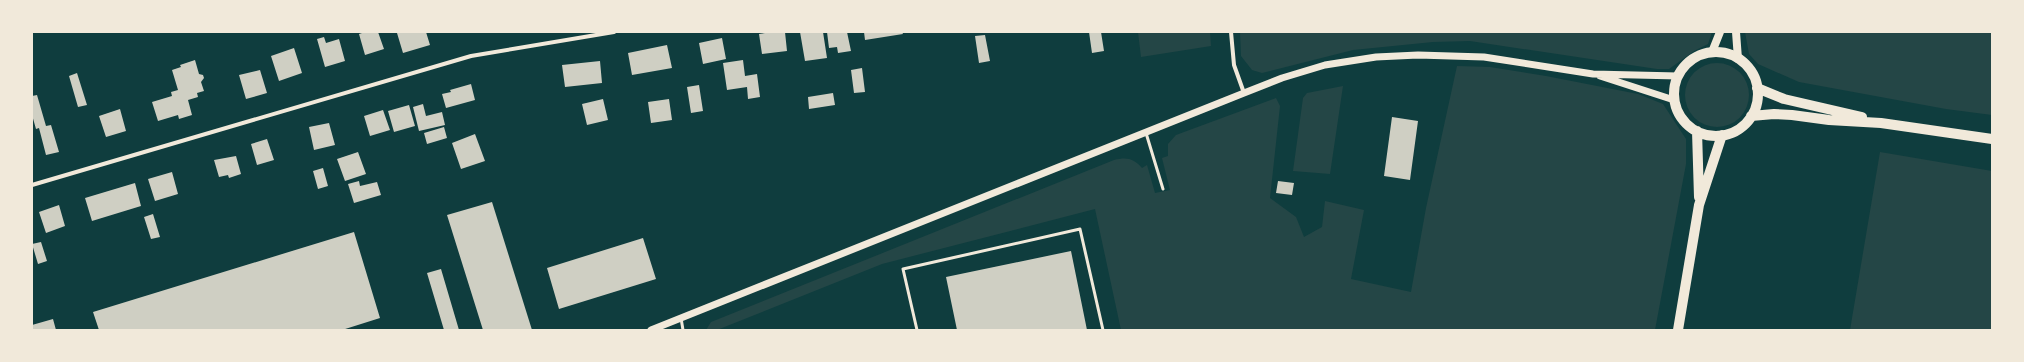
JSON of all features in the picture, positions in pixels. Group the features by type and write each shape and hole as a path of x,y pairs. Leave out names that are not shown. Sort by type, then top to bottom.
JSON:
{"main road":[{"path":"1712,52 1720,32"},
{"path":"1736,32 1738,58"},
{"path":"1712,52 1721,52 1738,58 1751,71 1757,88 1757,98 1751,116 1739,128 1722,135 1705,134 1697,131 1682,118 1674,100 1675,83 1678,76 1688,62 1696,57 1712,52"},
{"path":"1757,88 1784,99 1830,109 1881,123"},
{"path":"1751,116 1792,114 1829,120 1881,123 1992,139"},
{"path":"1697,131 1699,205"},
{"path":"1678,330 1699,205 1722,135"}],"street":[{"path":"32,185 471,56 614,32"},
{"path":"1231,32 1234,65 1244,93"},
{"path":"651,330 1282,78 1325,65 1376,57 1418,54 1484,57 1593,74 1678,76"},
{"path":"1593,74 1674,100"}],"lane":[{"path":"1146,133 1163,189"},
{"path":"917,330 903,269 1080,229 1103,330"},
{"path":"680,318 683,330"}],"shaded area":[{"path":"1138,32 1210,32 1211,46 1141,57"},
{"path":"1240,32 1712,32 1708,44 1694,51 1669,69 1657,69 1470,41 1433,42 1353,50 1262,73 1252,70 1241,56"},
{"path":"1745,32 1992,32 1992,115 1946,109 1799,82 1758,64 1749,54"},
{"path":"1717,63 1735,69 1743,77 1749,95 1743,113 1735,121 1717,127 1699,121 1691,113 1685,95 1691,77 1699,69"},
{"path":"1457,66 1490,67 1546,76 1638,94 1663,104 1686,139 1686,164 1655,330 1121,330 1095,209 882,264 717,330 706,330 711,322 1114,160 1130,159 1142,168 1147,165 1155,193 1170,190 1162,158 1168,156 1168,144 1176,135 1276,98 1280,106 1270,198 1296,217 1304,237 1322,227 1325,201 1364,210 1351,279 1411,292 1426,208"},
{"path":"1343,86 1330,174 1293,171 1303,98 1307,93"},
{"path":"1880,152 1992,171 1992,330 1850,330"}],"building":[{"path":"365,32 378,32 384,49 365,55 359,34"},
{"path":"426,32 430,45 403,53 397,33"},
{"path":"785,32 787,51 762,54 759,34"},
{"path":"800,32 823,32 827,58 805,61"},
{"path":"827,32 847,32 851,51 838,53 837,47 829,48"},
{"path":"864,32 902,32 903,34 865,40"},
{"path":"1089,32 1101,32 1104,51 1092,53"},
{"path":"985,35 990,61 979,63 975,36"},
{"path":"324,37 326,43 339,39 345,61 325,67 317,39"},
{"path":"722,38 726,59 703,64 699,43"},
{"path":"667,45 672,68 632,75 628,53"},
{"path":"294,48 302,73 279,81 271,56"},
{"path":"195,60 199,74 203,75 204,78 201,82 204,91 197,93 198,97 188,100 192,115 179,119 178,115 158,121 152,102 172,96 171,92 178,90 172,70 181,67 180,65"},
{"path":"743,60 745,76 757,74 760,97 748,99 747,87 727,90 723,63"},
{"path":"600,61 602,83 565,87 562,65"},
{"path":"862,68 865,92 854,93 851,70"},
{"path":"260,70 267,93 246,99 239,75"},
{"path":"77,73 87,105 78,107 69,76"},
{"path":"471,84 475,100 446,108 442,94"},
{"path":"699,85 703,111 691,113 687,87"},
{"path":"833,93 835,105 809,109 808,97"},
{"path":"37,95 46,126 51,125 59,152 46,155 39,128 36,129 32,115 32,96"},
{"path":"603,99 608,120 587,125 582,104"},
{"path":"669,99 672,120 651,123 648,102"},
{"path":"423,104 426,116 442,112 445,125 419,131 413,107"},
{"path":"409,105 415,126 394,132 388,111"},
{"path":"120,109 126,131 106,137 99,116"},
{"path":"383,110 390,130 370,136 364,116"},
{"path":"1392,117 1418,121 1410,180 1384,176"},
{"path":"329,123 335,145 314,150 309,127"},
{"path":"444,127 447,138 427,144 424,133"},
{"path":"475,134 485,161 461,169 452,143"},
{"path":"267,139 274,160 257,165 251,144"},
{"path":"358,152 366,174 345,181 337,159"},
{"path":"236,156 241,174 229,178 228,175 219,177 214,160"},
{"path":"323,168 328,186 318,189 313,171"},
{"path":"172,172 178,194 155,201 148,179"},
{"path":"359,181 360,186 377,182 381,195 354,203 348,184"},
{"path":"1278,181 1294,183 1292,195 1276,193"},
{"path":"135,183 141,206 92,221 85,198"},
{"path":"492,202 532,330 483,330 447,215"},
{"path":"59,205 65,226 46,233 39,212"},
{"path":"153,214 160,237 151,239 144,217"},
{"path":"354,232 380,318 342,330 99,330 93,312"},
{"path":"643,238 656,279 559,309 547,268"},
{"path":"41,242 47,261 38,264 32,244"},
{"path":"1071,251 1087,330 957,330 946,277"},
{"path":"441,269 459,330 444,330 427,273"},
{"path":"53,319 56,330 32,330 32,325"}]}
